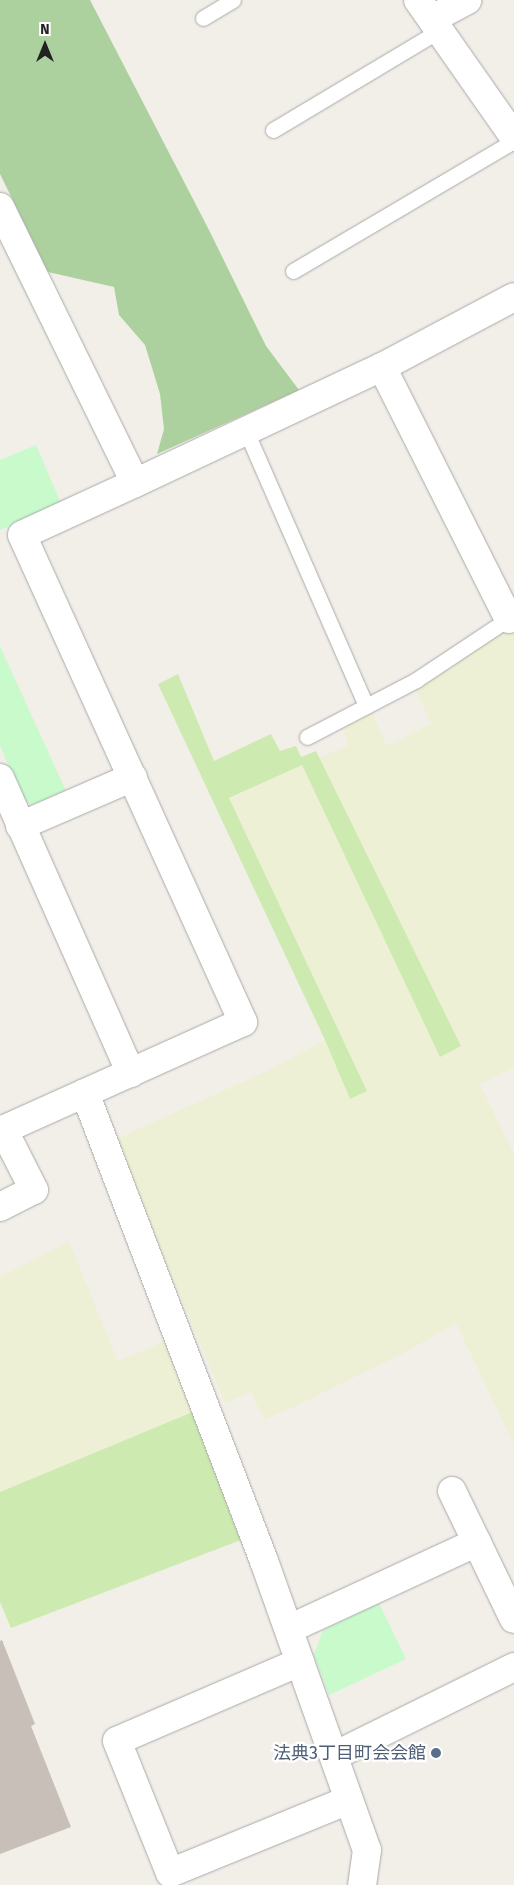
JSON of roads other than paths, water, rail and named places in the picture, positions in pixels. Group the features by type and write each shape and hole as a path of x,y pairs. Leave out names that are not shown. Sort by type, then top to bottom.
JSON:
{"street":[{"path":"467,0 430,16 514,136"},
{"path":"0,207 135,482"},
{"path":"0,1206 34,1190 1,1130 243,1022 133,778 11,540 382,368 514,297"},
{"path":"382,368 511,617"},
{"path":"0,778 131,1073"},
{"path":"20,826 133,778"},
{"path":"85,1093 264,1561 367,1850 362,1885"},
{"path":"452,1491 514,1619"},
{"path":"289,1629 477,1542"},
{"path":"300,1662 117,1742 170,1873 349,1800"},
{"path":"334,1756 514,1667"}],"lane":[{"path":"203,18 234,0"},
{"path":"273,130 430,16"},
{"path":"293,271 514,141"},
{"path":"246,431 366,706"},
{"path":"307,737 416,680 511,617"}],"place":[{"name":"法典3丁目町会会館","path":"436,1753"}]}
